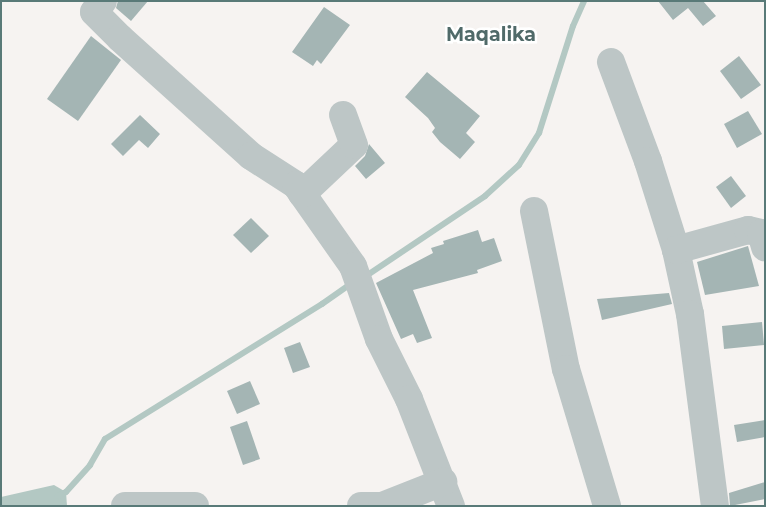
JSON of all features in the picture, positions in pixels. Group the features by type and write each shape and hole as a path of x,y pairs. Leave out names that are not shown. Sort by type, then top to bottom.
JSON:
{"street":[{"path":"103,1 94,12 120,38 232,140 251,156 280,172 302,194 357,274 380,339 447,494 382,506 361,506"},
{"path":"611,62 676,250 690,314 715,506"},
{"path":"302,194 354,144 343,114"},
{"path":"534,211 566,369 607,506"},
{"path":"676,250 748,230 761,233 765,247"},
{"path":"125,506 195,506"}],"water":[{"path":"54,485 66,492 67,506 1,506 1,497"}],"building":[{"path":"118,1 148,1 131,21 116,8"},
{"path":"658,1 703,1 716,16 703,26 688,8 673,20"},
{"path":"324,7 350,25 321,64 317,60 313,66 292,52"},
{"path":"91,36 121,60 78,121 47,99"},
{"path":"739,56 761,85 741,99 720,71"},
{"path":"427,72 480,116 466,133 475,142 460,159 440,142 432,132 435,128 428,118 405,97"},
{"path":"748,111 762,134 737,148 724,124"},
{"path":"140,115 160,134 148,148 139,140 123,156 111,144"},
{"path":"369,144 385,163 366,179 355,166 365,156"},
{"path":"731,176 746,196 731,208 716,187"},
{"path":"251,218 269,236 251,253 233,235"},
{"path":"478,230 482,242 494,238 502,261 477,270 478,273 413,290 432,338 417,343 413,334 401,339 376,283 433,253 431,248 444,244 443,241"},
{"path":"748,246 759,286 705,295 697,262"},
{"path":"669,293 672,304 602,320 597,299"},
{"path":"762,322 764,345 724,349 722,326"},
{"path":"300,342 310,367 293,373 284,348"},
{"path":"250,381 260,404 237,414 227,391"},
{"path":"765,420 765,437 737,442 734,425"},
{"path":"247,421 260,459 243,465 230,427"},
{"path":"765,482 765,499 730,506 729,493"}],"waterway":[{"path":"369,274 485,196 519,165 539,133 573,26 584,1"},
{"path":"58,496 66,492 90,465 105,439 322,304 352,283"}],"district":[{"name":"Maqalika","path":"491,35"}]}
